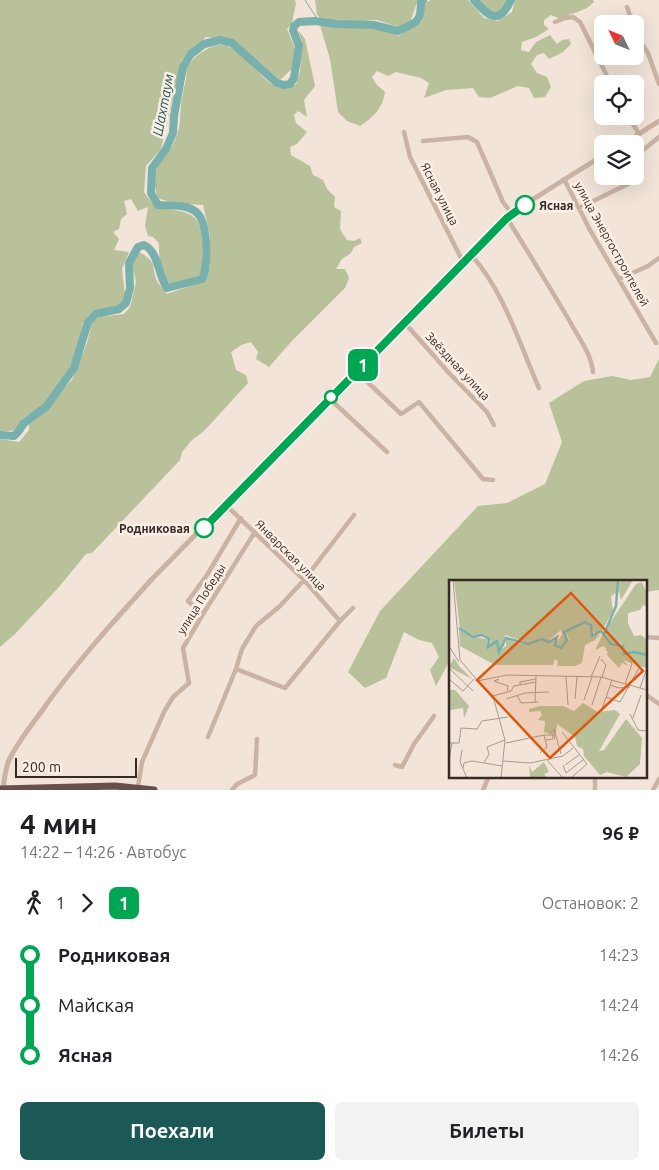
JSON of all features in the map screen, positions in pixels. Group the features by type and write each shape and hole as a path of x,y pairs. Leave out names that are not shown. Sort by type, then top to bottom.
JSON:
{"highway":[{"path":"2,790 115,786 154,790"}],"street":[{"path":"628,8 630,15"},
{"path":"555,22 573,17 580,22 606,75"},
{"path":"644,47 659,84"},
{"path":"634,125 639,134 659,122"},
{"name":"Ясная улица","path":"404,132 410,158 463,262"},
{"path":"423,141 468,137 477,142 503,202 511,213"},
{"path":"644,149 659,137"},
{"path":"2,790 6,770 15,749 68,674 104,631 152,579 511,213 594,161"},
{"name":"улица Энергостроителей","path":"564,180 656,343"},
{"path":"579,208 626,185"},
{"path":"507,218 547,282 584,348 592,363 593,372"},
{"path":"470,255 480,265 502,302 539,388"},
{"path":"619,279 648,266 659,258"},
{"name":"Звёздная улица","path":"404,322 487,412 494,426"},
{"path":"356,371 401,414 419,402 483,478 493,480"},
{"path":"330,399 387,452"},
{"name":"Январская улица","path":"226,505 304,580 340,621"},
{"path":"208,737 242,650 256,626 280,606 304,580 354,515"},
{"path":"203,614 188,601 207,575 241,518"},
{"name":"улица Победы","path":"138,787 142,762 164,712 173,697 189,683 183,648 256,532"},
{"path":"236,669 285,688 353,608"},
{"path":"646,637 659,638"},
{"path":"646,695 659,704"},
{"path":"395,765 402,767 414,744 434,716"},
{"path":"232,790 237,784 255,775 257,739"},
{"path":"483,790 488,778"},
{"path":"653,790 659,778"}],"green space":[{"path":"0,0 295,0 296,3 292,23 287,29 295,48 292,69 280,80 235,41 206,37 182,60 161,149 146,166 144,192 154,204 187,213 197,221 202,238 203,272 199,276 170,284 162,270 159,243 153,237 148,236 145,226 148,207 138,211 131,199 124,201 127,214 121,219 119,229 113,232 119,239 114,250 129,252 122,269 125,295 122,302 116,306 95,311 88,316 83,323 76,356 46,404 22,419 16,430 0,432"},
{"path":"315,0 418,0 410,22 399,27 377,20 351,22 321,18 317,15"},
{"path":"431,0 468,0 484,18 498,21 512,12 515,0 593,0 594,2 587,8 561,19 551,15 544,20 544,25 549,29 536,37 522,42 521,50 529,52 536,42 550,35 557,44 562,40 569,39 571,44 563,52 549,59 544,53 537,55 531,64 537,73 547,77 551,87 545,97 534,98 529,88 518,86 490,98 479,97 473,88 446,90 424,98 429,83 421,78 396,72 388,76 377,71 372,77 385,92 379,108 373,116 360,126 347,121 338,112 330,59 320,25 387,30 398,36 422,22 425,3"},
{"path":"476,0 508,0 501,12 493,14"},
{"path":"298,30 305,39 315,86 304,100 307,117 298,111 294,115 296,123 307,132 297,144 290,147 291,155 310,166 313,175 323,180 327,189 335,197 334,207 341,211 340,228 347,240 354,241 360,238 362,243 354,247 351,253 342,259 336,269 345,269 349,278 345,288 269,367 256,359 258,352 251,342 241,345 231,352 236,370 246,375 248,383 204,431 191,441 182,452 180,460 92,553 86,554 59,587 15,634 0,647 0,439 19,442 29,430 29,424 43,414 72,380 87,343 92,322 100,317 124,314 130,307 136,282 132,263 139,252 152,262 157,281 167,294 204,281 210,266 210,236 203,205 172,203 158,198 155,186 156,170 169,152 179,130 186,70 199,54 211,47 220,45 229,47 237,52 269,82 277,87 288,88 296,84 300,72 302,42"},
{"path":"659,359 659,590 646,592 646,580 449,580 449,662 436,686 430,670 439,657 432,643 419,640 404,632 386,678 365,688 348,672 380,611 478,506 507,503 545,484 562,442 549,403 584,381 612,376 631,380 650,377"}],"waterway":[{"path":"305,0 316,17 323,22"},
{"name":"Шахтаум","path":"0,435 14,436 24,423 46,407 74,368 88,322 96,314 119,309 126,303 130,288 129,263 138,247 144,245 153,253 167,288 202,279 206,264 206,244 200,217 192,209 158,205 151,193 152,168 166,149 173,133 174,116 183,67 191,54 204,44 220,40 232,43 277,83 290,84 294,78 299,46 293,30 294,26 299,22 315,21 337,24 374,25 398,31 416,21 420,15 421,2 423,0"},
{"name":"Шахтаум","path":"474,0 485,11 494,16 502,13 511,0"}],"bus line":[{"name":"1","path":"204,528 511,213 525,205"}],"place":[{"name":"Ясная","path":"525,205"},
{"name":"Родниковая","path":"204,528"}]}
